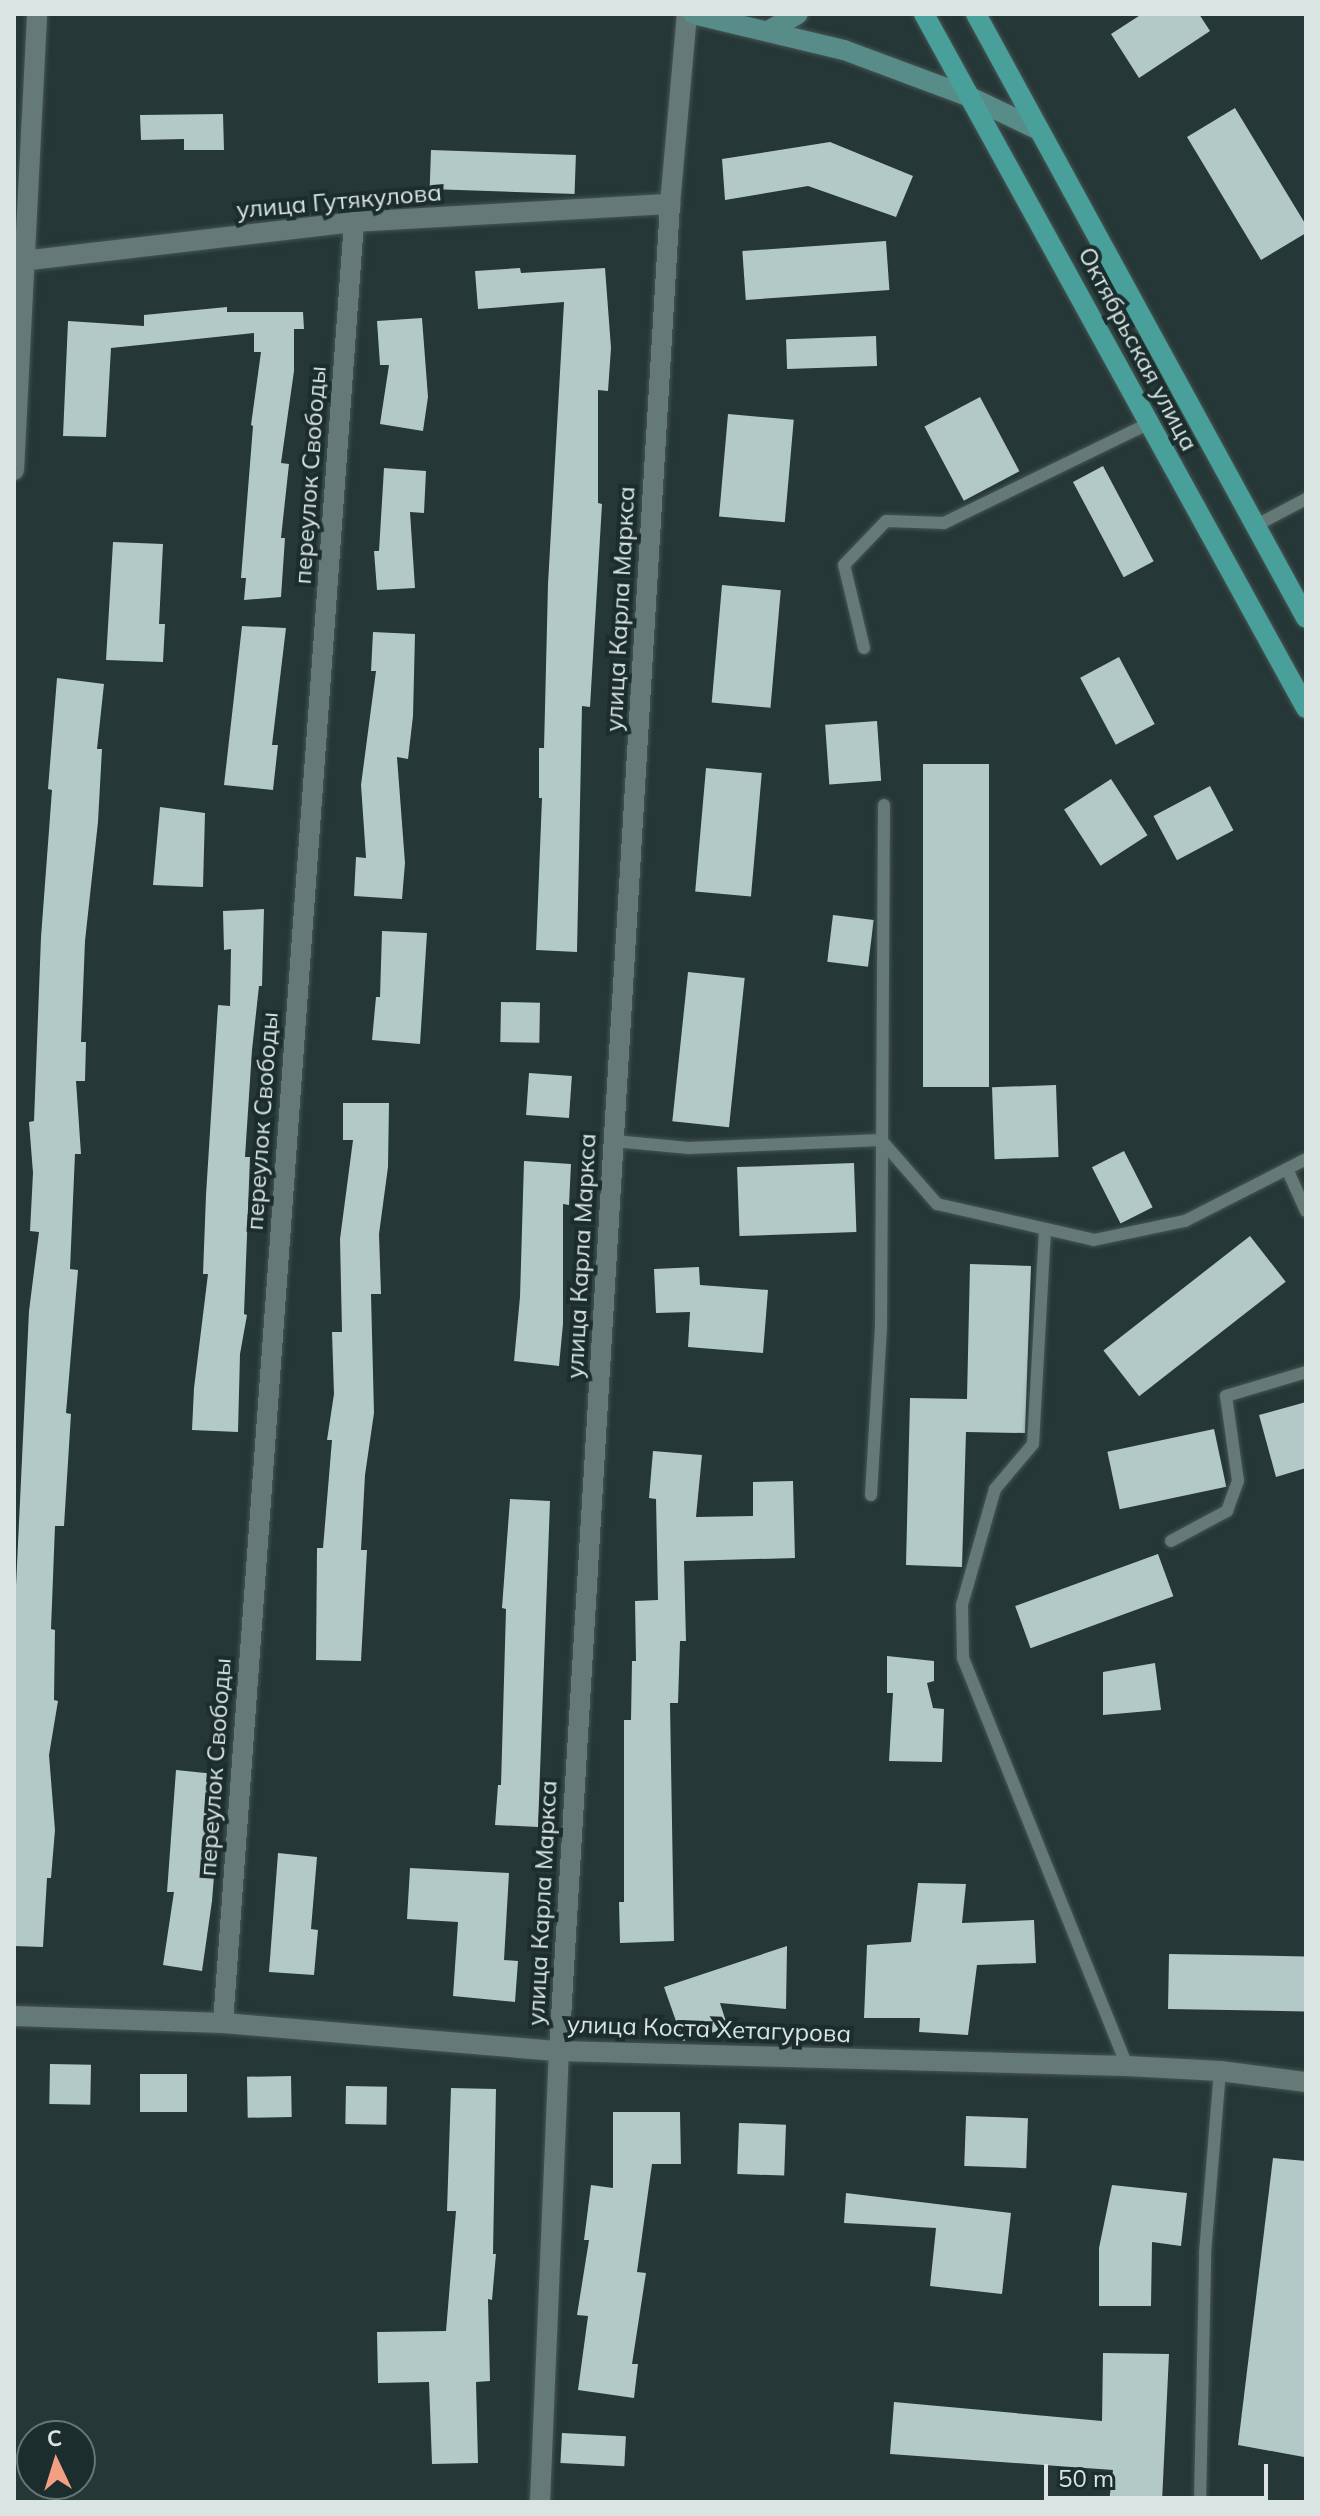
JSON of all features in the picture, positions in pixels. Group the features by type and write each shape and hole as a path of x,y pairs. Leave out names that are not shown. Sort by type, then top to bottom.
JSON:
{"main road":[{"path":"690,14 770,30 844,50 968,96 1039,130"},
{"path":"770,30 798,14"},
{"name":"Октябрьская улица","path":"924,14 1016,176 1148,424 1306,708"},
{"name":"Октябрьская улица","path":"976,14 1306,618"}],"street":[{"path":"14,470 20,261 37,14"},
{"name":"улица Карла Маркса","path":"540,2502 559,2051 670,204 690,14"},
{"name":"улица Гутякулова","path":"20,261 354,222 670,204"},
{"name":"переулок Свободы","path":"223,2023 354,222"},
{"name":"улица Коста Хетагурова","path":"14,2016 223,2023 559,2051 1127,2066 1220,2071 1306,2082"}],"lane":[{"path":"864,648 844,565 886,521 944,523 1148,424"},
{"path":"1255,526 1306,499"},
{"path":"871,1495 881,1326 884,805"},
{"path":"614,1141 689,1148 881,1140"},
{"path":"881,1140 937,1204 1094,1240 1185,1221 1306,1159"},
{"path":"1287,1169 1306,1211"},
{"path":"1045,1230 1033,1444 995,1489 962,1605 963,1658 1127,2066"},
{"path":"1171,1541 1227,1511 1238,1481 1226,1396 1306,1372"},
{"path":"1200,2502 1205,2253 1220,2071"}],"building":[{"path":"1142,14 1199,14 1210,31 1139,78 1111,34"},
{"path":"1235,108 1306,225 1306,233 1261,260 1187,137"},
{"path":"223,114 224,150 184,150 184,139 141,140 140,115"},
{"path":"830,142 913,176 896,217 808,186 725,200 722,159"},
{"path":"431,150 576,155 575,194 430,189"},
{"path":"886,241 889,290 746,300 742,251"},
{"path":"520,268 521,273 605,268 611,348 608,391 598,390 598,503 602,504 590,707 582,706 577,952 536,950 542,798 539,798 539,748 544,748 548,584 564,302 478,309 475,271"},
{"path":"227,307 227,312 303,312 304,329 294,329 294,371 281,463 289,464 281,538 285,538 281,597 244,600 246,578 241,578 251,425 261,352 254,352 254,333 111,348 106,437 63,436 68,321 144,326 144,315"},
{"path":"422,318 428,397 423,431 380,424 389,365 380,365 377,321"},
{"path":"876,336 877,366 787,369 786,339"},
{"path":"980,397 1019,471 964,501 924,427"},
{"path":"728,414 794,420 785,522 719,517"},
{"path":"1103,466 1154,561 1124,577 1073,482"},
{"path":"384,468 426,471 424,513 410,512 415,588 377,590 374,551 379,551"},
{"path":"113,542 163,544 159,624 165,624 163,662 106,660"},
{"path":"722,585 781,590 770,708 712,703"},
{"path":"242,626 286,628 272,745 278,745 273,790 224,785"},
{"path":"373,632 415,634 413,716 408,759 397,757 405,863 402,899 354,896 356,857 366,858 361,785 376,671 371,671"},
{"path":"1119,657 1155,724 1116,745 1080,678"},
{"path":"57,678 104,684 97,749 102,749 98,822 85,941 81,1042 86,1042 85,1081 76,1081 81,1154 75,1154 70,1269 78,1270 66,1413 71,1414 64,1526 55,1526 51,1629 55,1630 54,1700 58,1701 49,1755 55,1830 51,1878 47,1878 43,1947 14,1946 14,1628 29,1311 39,1232 30,1231 33,1173 29,1122 34,1121 41,937 52,790 48,789"},
{"path":"877,721 881,781 829,784 825,725"},
{"path":"923,764 989,764 989,1087 923,1087"},
{"path":"706,768 762,773 751,896 695,892"},
{"path":"1111,779 1147,835 1101,866 1064,809"},
{"path":"1210,786 1233,830 1177,860 1153,816"},
{"path":"160,807 205,813 203,887 153,885"},
{"path":"264,909 262,986 259,986 252,1050 245,1157 250,1157 244,1314 247,1315 240,1354 238,1432 192,1430 208,1274 203,1274 218,1005 230,1006 231,949 224,950 223,911"},
{"path":"833,915 874,920 868,967 827,962"},
{"path":"382,931 427,933 420,1044 372,1040 376,997 380,997"},
{"path":"688,972 745,978 729,1127 672,1121"},
{"path":"501,1002 540,1003 539,1043 500,1042"},
{"path":"529,1073 572,1076 569,1118 526,1115"},
{"path":"1056,1085 1059,1157 995,1159 992,1087"},
{"path":"343,1103 389,1103 388,1167 379,1234 381,1294 371,1294 374,1413 365,1475 361,1550 367,1550 361,1661 316,1660 317,1548 323,1548 332,1440 327,1440 334,1394 332,1332 342,1332 340,1239 353,1140 343,1140"},
{"path":"1124,1151 1153,1207 1121,1223 1092,1167"},
{"path":"524,1161 571,1164 569,1205 563,1204 563,1324 559,1366 514,1361 520,1297"},
{"path":"854,1163 856,1232 739,1236 737,1167"},
{"path":"1250,1236 1286,1282 1139,1396 1103,1351"},
{"path":"970,1264 1031,1266 1025,1433 966,1432 962,1567 906,1565 910,1398 967,1399"},
{"path":"699,1267 700,1285 768,1290 763,1353 688,1347 690,1312 656,1313 654,1269"},
{"path":"1306,1402 1306,1468 1276,1477 1259,1415"},
{"path":"1214,1429 1226,1487 1120,1509 1107,1452"},
{"path":"653,1451 702,1455 696,1517 753,1516 753,1482 793,1481 795,1558 684,1561 686,1641 680,1641 678,1703 670,1703 674,1941 620,1943 619,1902 624,1902 624,1720 631,1720 632,1661 636,1661 635,1601 658,1600 656,1499 649,1498"},
{"path":"510,1499 550,1501 538,1827 495,1825 498,1785 501,1785 506,1609 502,1608"},
{"path":"1158,1554 1173,1596 1031,1648 1015,1606"},
{"path":"887,1656 934,1661 934,1681 927,1683 933,1708 944,1709 942,1762 889,1761 893,1693 887,1693"},
{"path":"1155,1663 1161,1710 1103,1715 1103,1672"},
{"path":"176,1770 215,1774 208,1851 216,1851 202,1971 163,1965 174,1892 167,1892"},
{"path":"278,1853 317,1857 311,1929 318,1930 314,1975 269,1972"},
{"path":"410,1868 509,1873 504,1960 518,1961 515,2002 453,1996 458,1922 407,1919"},
{"path":"918,1883 966,1884 962,1923 1034,1920 1036,1963 977,1965 968,2035 919,2032 920,2018 864,2018 867,1945 911,1942"},
{"path":"787,1946 786,2009 720,2003 728,2028 683,2041 664,1987"},
{"path":"1169,1954 1306,1956 1305,2011 1168,2009"},
{"path":"50,2064 91,2065 90,2105 49,2104"},
{"path":"140,2074 187,2074 187,2112 140,2112"},
{"path":"291,2076 292,2117 248,2118 247,2077"},
{"path":"346,2086 387,2087 386,2125 345,2124"},
{"path":"451,2088 496,2089 493,2254 496,2254 492,2300 488,2299 490,2381 476,2382 478,2463 432,2464 429,2382 378,2383 377,2332 446,2331 456,2211 447,2211"},
{"path":"613,2112 680,2112 681,2164 652,2164 637,2272 646,2273 632,2364 638,2364 634,2398 578,2390 588,2316 577,2315 589,2240 584,2240 591,2185 613,2188"},
{"path":"966,2116 1028,2118 1026,2168 964,2166"},
{"path":"739,2123 786,2125 784,2176 737,2174"},
{"path":"1273,2158 1306,2161 1304,2457 1238,2445"},
{"path":"1112,2185 1187,2193 1181,2246 1152,2242 1151,2306 1099,2306 1099,2248"},
{"path":"846,2193 1011,2213 1002,2294 930,2286 936,2228 844,2223"},
{"path":"1103,2353 1169,2354 1162,2502 1109,2502 1113,2470 890,2454 894,2402 1102,2421"},
{"path":"562,2433 626,2436 624,2466 560,2463"}]}
